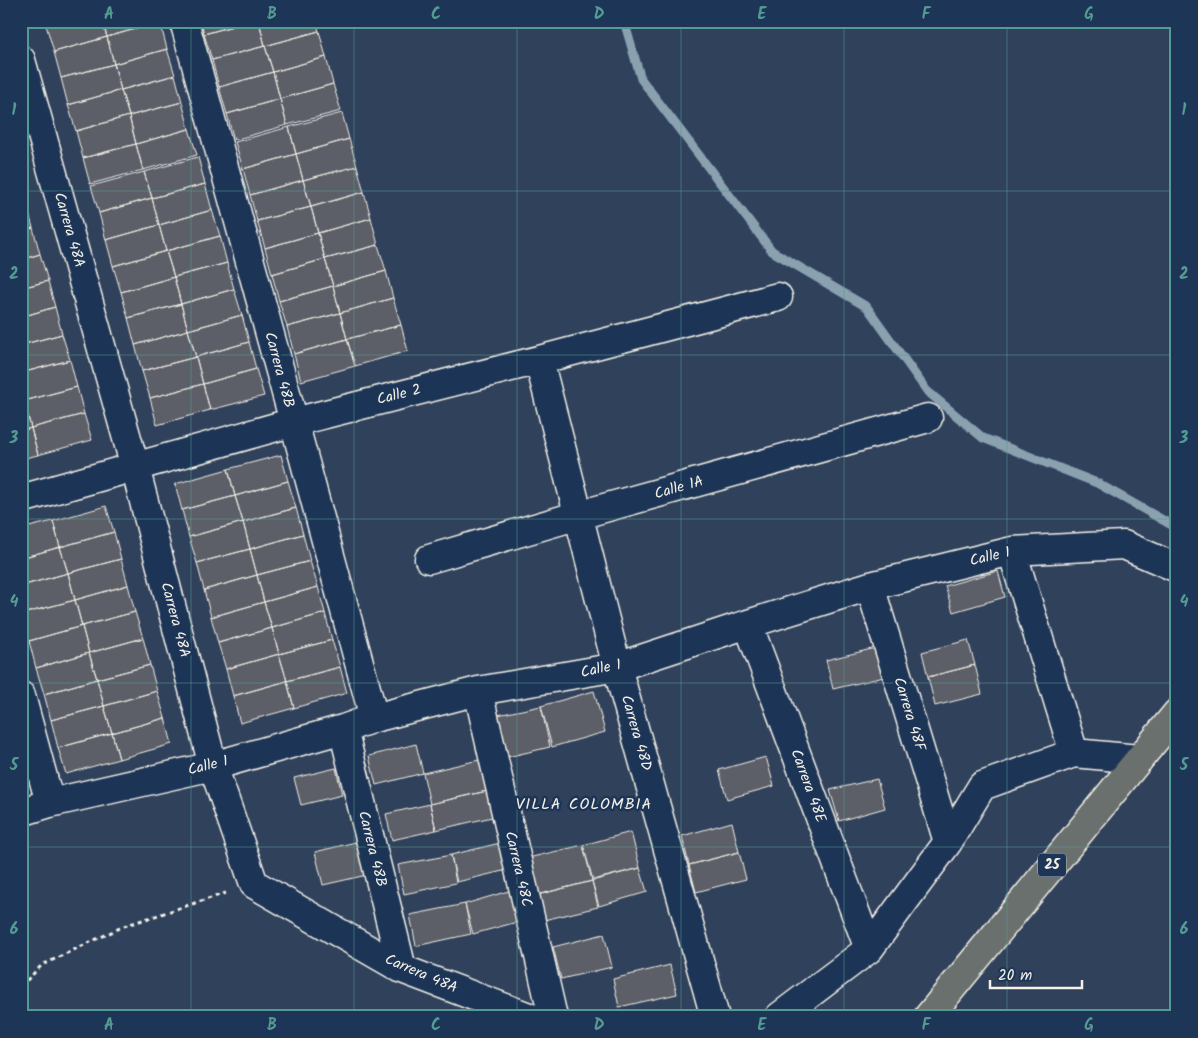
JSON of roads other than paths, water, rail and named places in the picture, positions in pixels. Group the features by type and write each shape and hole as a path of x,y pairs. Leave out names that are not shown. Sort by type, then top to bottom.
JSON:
{"highway":[{"name":"25","path":"928,1017 1177,713"}],"street":[{"name":"Carrera 48B","path":"184,21 374,718"},
{"name":"Carrera 48A","path":"21,60 135,467 213,766 254,884 402,969 529,1017"},
{"name":"Calle 2","path":"21,499 294,422 778,297"},
{"name":"Carrera 48D","path":"539,360 617,667 715,1017"},
{"name":"Calle 1A","path":"429,559 579,515 928,418"},
{"name":"Calle 1","path":"21,812 50,803 213,766 343,729 374,718 478,691 617,667 870,586 1012,551 1124,545 1177,568"},
{"path":"1012,551 1074,753"},
{"name":"Carrera 48F","path":"870,586 948,842"},
{"name":"Carrera 48E","path":"748,624 869,948"},
{"name":"Carrera 48C","path":"478,691 552,1017"},
{"path":"21,696 50,803"},
{"name":"Carrera 48B","path":"343,729 402,969"},
{"path":"779,1017 869,948 948,842 982,786 1074,753 1139,759"}],"waterway":[{"path":"624,21 641,79 772,251 867,307 927,391 983,438 1097,483 1177,528"}],"district":[{"name":"VILLA COLOMBIA","path":"584,804"}]}
